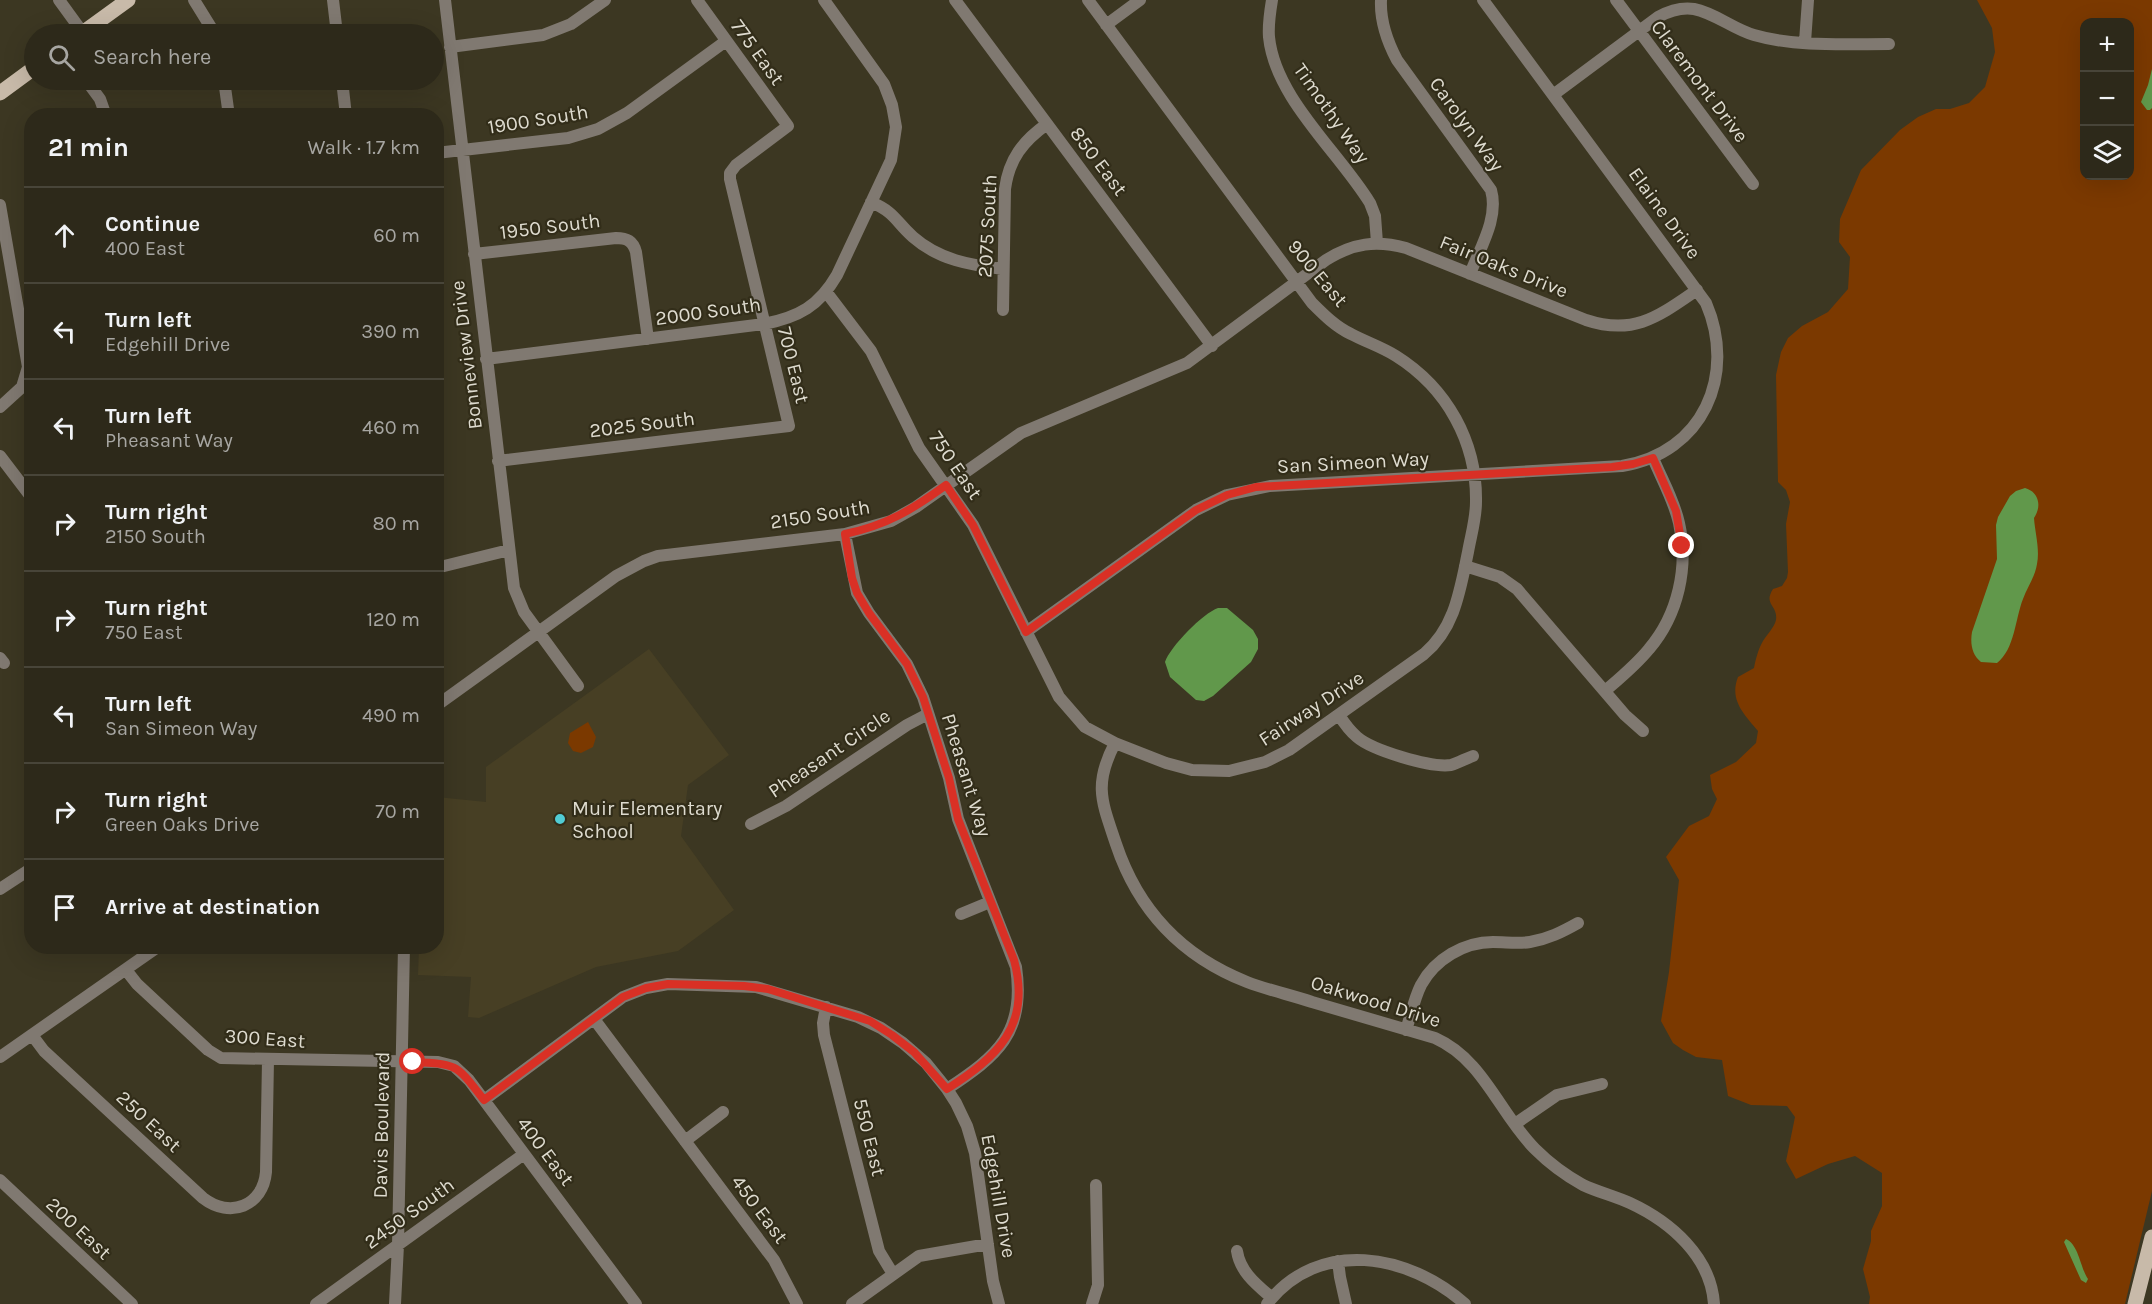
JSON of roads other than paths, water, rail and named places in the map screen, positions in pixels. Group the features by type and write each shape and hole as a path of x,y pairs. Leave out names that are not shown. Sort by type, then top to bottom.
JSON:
{"main road":[{"path":"96,24 128,0"},
{"path":"0,93 24,75"},
{"path":"2135,1304 2152,1237"}],"street":[{"path":"59,0 75,24"},
{"path":"194,0 209,24"},
{"path":"333,0 336,24"},
{"name":"Bonneview Drive","path":"445,0 498,461 518,600 538,632 578,686"},
{"path":"450,47 543,35 571,24 605,0"},
{"name":"775 East","path":"697,0 788,126 736,165 730,173"},
{"name":"2000 South","path":"486,358 764,324 790,318 803,312 826,293 837,275 891,160 895,138 895,116 879,75 824,0"},
{"name":"850 East","path":"955,0 1212,346"},
{"name":"900 East","path":"1088,0 1312,303 1340,328 1394,354 1412,367 1431,383 1446,402 1459,424 1468,447 1474,475 1476,511 1465,566"},
{"path":"1106,25 1140,0"},
{"name":"Timothy Way","path":"1272,0 1269,37 1278,72 1289,92 1370,203 1375,216 1377,243"},
{"name":"Carolyn Way","path":"1381,0 1386,36 1397,60 1491,190 1494,205 1491,219 1470,274"},
{"name":"Elaine Drive","path":"1483,0 1706,303 1716,333 1719,361 1713,391 1707,406 1689,432 1653,458"},
{"name":"Claremont Drive","path":"1616,0 1752,184"},
{"path":"1805,42 1808,0"},
{"path":"1553,95 1666,13 1694,4 1753,35 1805,42 1889,44"},
{"name":"1900 South","path":"444,152 567,138 598,129 627,113 726,40"},
{"path":"93,90 103,108"},
{"path":"225,90 228,108"},
{"path":"343,90 345,108"},
{"name":"2075 South","path":"1003,309 1005,189 1010,166 1027,139 1047,124"},
{"name":"700 East","path":"730,173 789,426"},
{"path":"871,202 887,210 910,234 935,253 960,263 1004,269"},
{"path":"0,205 24,339"},
{"name":"1950 South","path":"474,254 616,238 629,240 636,252 648,339"},
{"name":"Fair Oaks Drive","path":"1298,282 1338,252 1357,245 1377,243 1406,248 1586,320 1612,326 1633,325 1652,320 1697,290"},
{"name":"2150 South","path":"444,700 616,576 644,561 658,556 845,534 891,521 916,507 1021,433 1176,369 1212,346 1298,282"},
{"name":"750 East","path":"826,293 871,351 919,448 973,525 1066,708 1085,727 1115,743"},
{"path":"0,407 22,387 24,382"},
{"name":"2025 South","path":"498,461 789,426"},
{"path":"0,456 24,488"},
{"path":"1605,691 1638,661 1658,637 1672,611 1680,585 1683,559 1679,522 1653,458"},
{"name":"San Simeon Way","path":"1026,632 1196,510 1227,495 1270,486 1622,466 1653,458"},
{"name":"Pheasant Way","path":"845,534 852,578 857,593 907,664 923,697 949,778 958,819 1016,967 1018,984 1016,1009 1011,1026 998,1049 978,1068 947,1089"},
{"path":"444,566 509,550"},
{"path":"1465,566 1500,577 1517,589 1625,715 1643,731"},
{"name":"Fairway Drive","path":"1115,743 1185,769 1204,772 1229,771 1253,766 1277,756 1424,654 1438,640 1452,616 1465,566"},
{"name":"Pheasant Circle","path":"751,824 786,806 928,714"},
{"path":"1339,715 1357,737 1383,751 1440,765 1452,764 1473,756"},
{"name":"Oakwood Drive","path":"1115,743 1102,773 1101,790 1105,811 1131,881 1146,906 1169,932 1213,966 1248,982 1435,1038 1460,1052 1477,1070 1535,1149 1562,1172 1593,1189 1640,1208 1684,1240 1697,1256 1708,1276 1714,1304"},
{"path":"0,889 24,873"},
{"path":"961,914 990,902"},
{"path":"1407,1030 1422,984 1434,968 1452,953 1481,943 1523,943 1544,939 1557,935 1578,923"},
{"path":"0,1057 148,954"},
{"name":"Davis Boulevard","path":"394,1304 398,1245 404,954"},
{"name":"300 East","path":"126,969 137,984 212,1053 226,1059 401,1062"},
{"name":"Edgehill Drive","path":"484,1100 623,997 668,984 756,987 870,1021 892,1035 926,1063 957,1103 971,1137 999,1304"},
{"name":"550 East","path":"826,1007 823,1023 824,1035 879,1251 893,1274"},
{"name":"450 East","path":"594,1019 778,1266 797,1304"},
{"name":"250 East","path":"32,1035 44,1051 203,1198 213,1205 226,1209 251,1202 259,1193 266,1178 268,1060"},
{"name":"400 East","path":"401,1062 443,1063 454,1066 464,1074 636,1304"},
{"path":"1515,1124 1557,1095 1602,1084"},
{"path":"685,1141 723,1112"},
{"name":"2450 South","path":"316,1304 524,1154"},
{"name":"200 East","path":"0,1180 132,1304"},
{"path":"1092,1304 1098,1285 1096,1185"},
{"path":"852,1304 913,1259 925,1254 988,1244"},
{"path":"1237,1251 1238,1259 1246,1273 1270,1301 1301,1275 1322,1266 1338,1262 1371,1260 1405,1268 1435,1283 1465,1304"},
{"path":"1338,1262 1346,1304"}],"place":[{"name":"Muir Elementary School","path":"560,819"}]}
